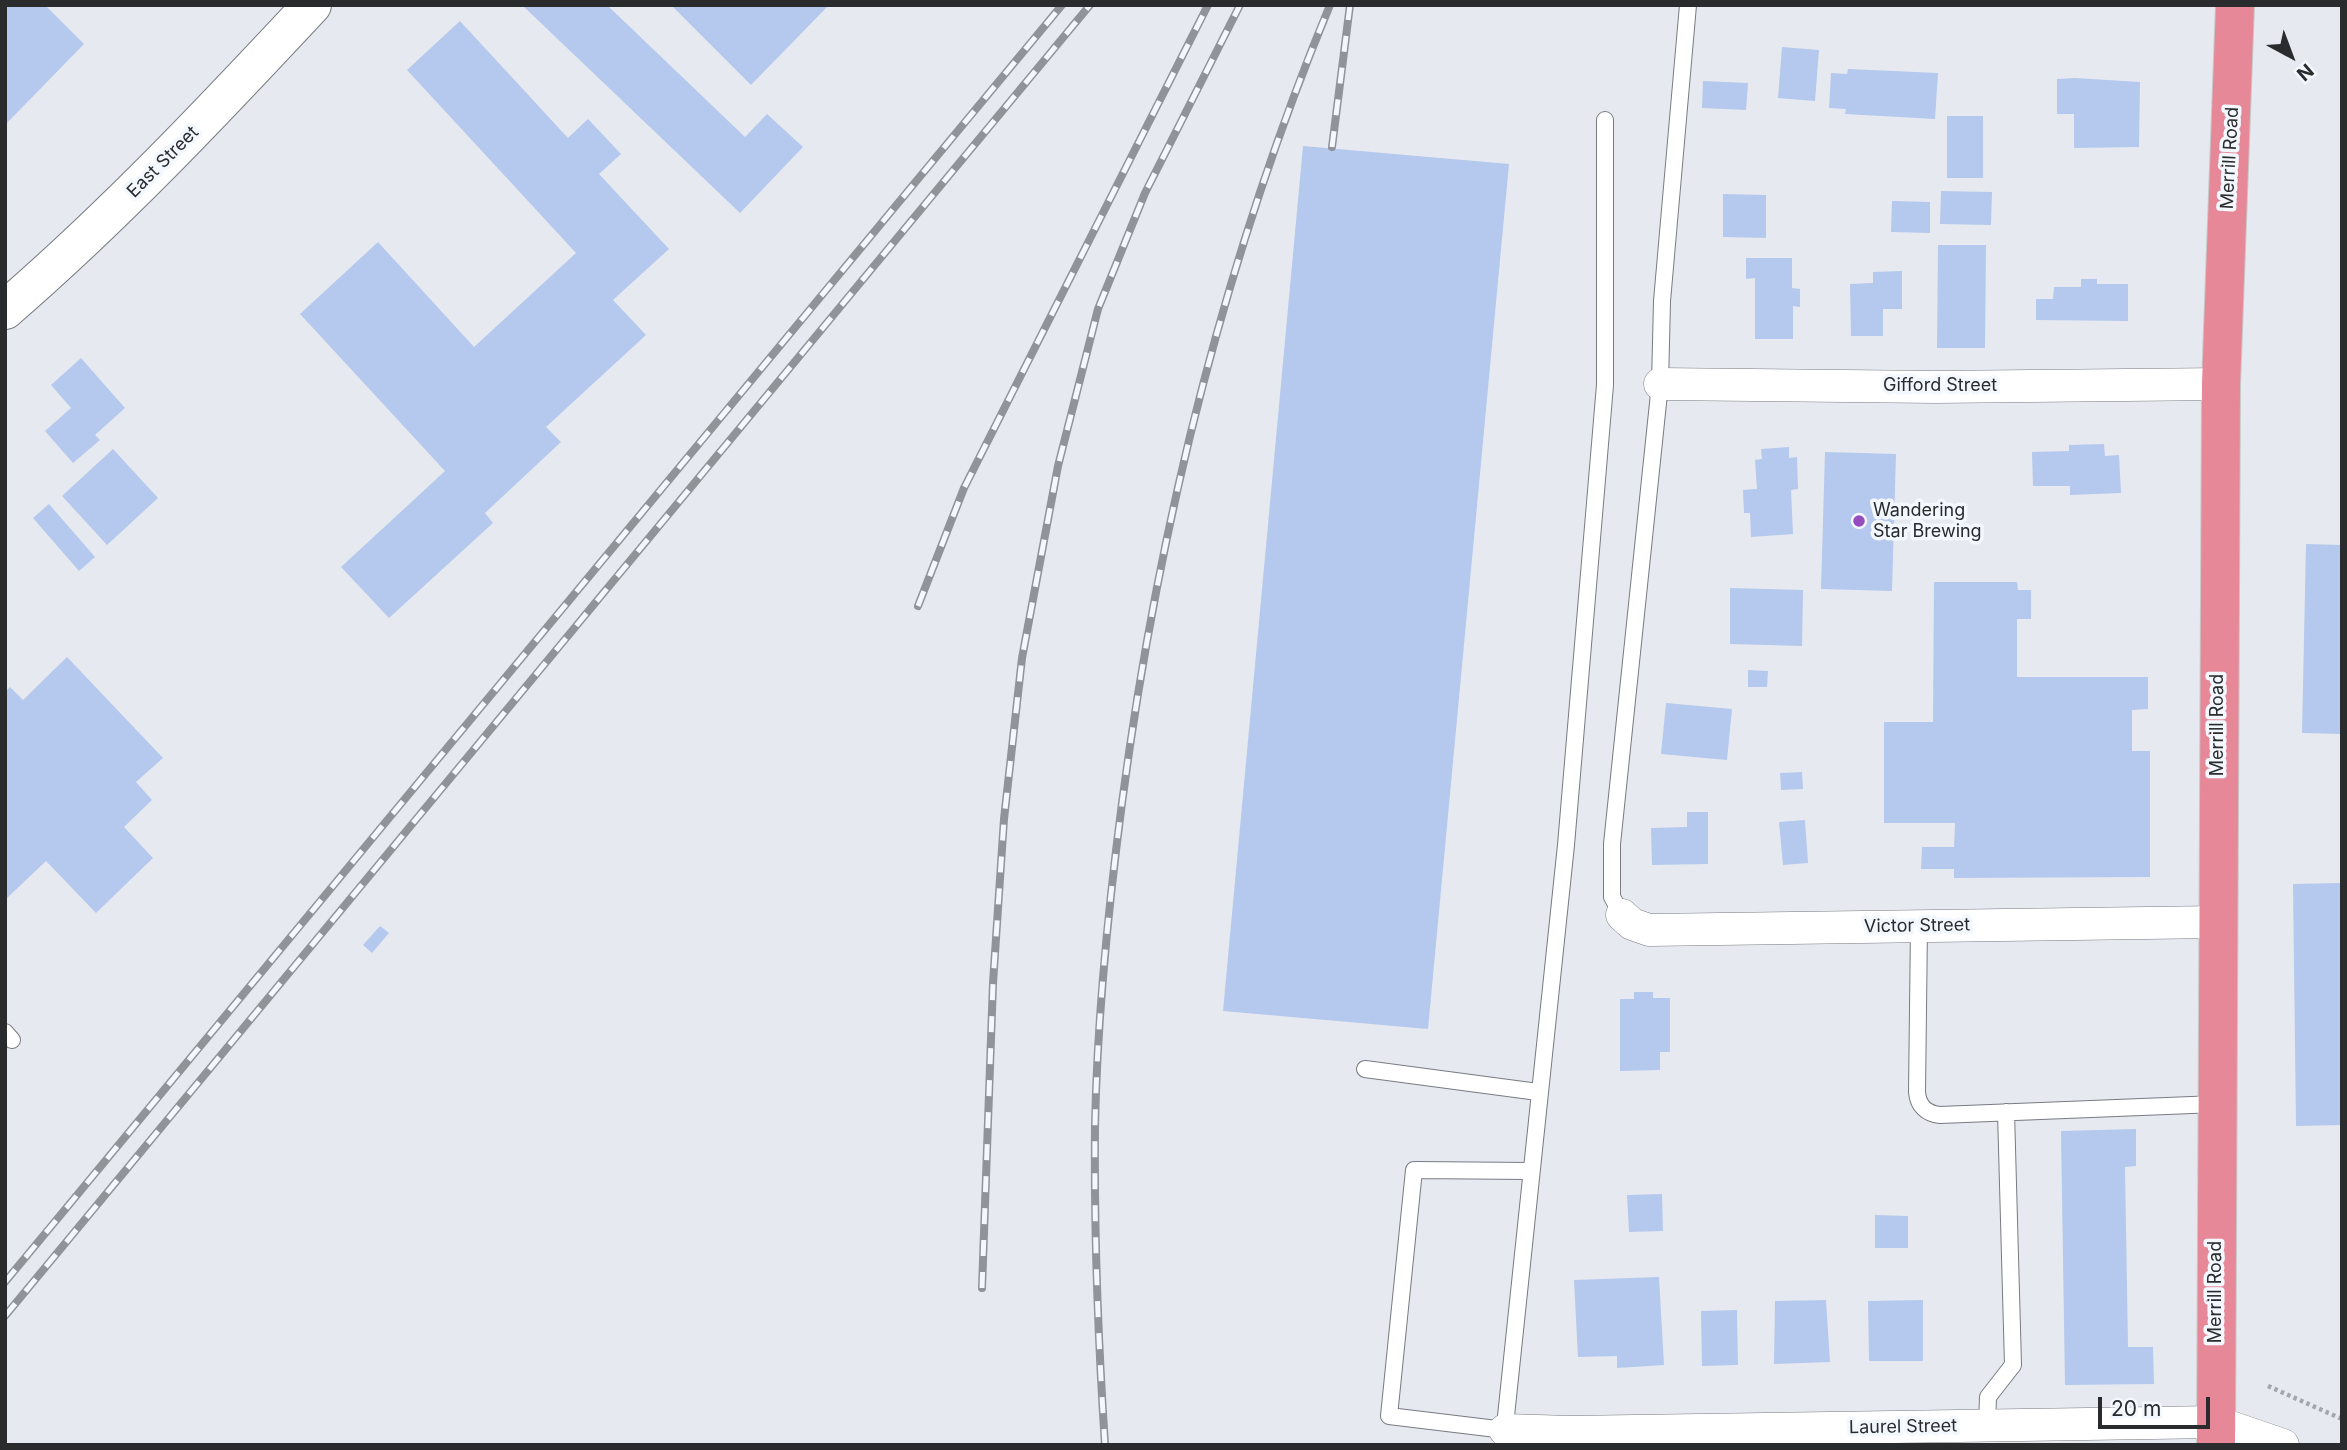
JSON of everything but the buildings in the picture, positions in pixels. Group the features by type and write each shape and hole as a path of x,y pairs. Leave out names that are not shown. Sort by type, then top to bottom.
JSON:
{"highway":[{"name":"Merrill Road","path":"2216,1433 2221,384 2235,5"}],"street":[{"name":"East Street","path":"5,310 78,245 181,145 312,5"},
{"name":"Gifford Street","path":"1660,384 1949,387 2221,384"},
{"name":"Victor Street","path":"1622,915 1632,923 1649,930 2217,922"},
{"name":"Laurel Street","path":"1504,1437 1570,1432 1987,1426 2216,1433 2283,1445"}],"lane":[{"path":"1622,915 1612,897 1612,844 1660,384 1662,301 1688,5"},
{"path":"1530,1171 1413,1170 1389,1416 1504,1437 1538,1092 1566,845 1605,385 1605,120"},
{"path":"1919,926 1918,1101 1927,1112 1936,1115 2217,1104"},
{"path":"1365,1069 1538,1092"},
{"path":"1987,1426 1988,1396 2013,1365 2006,1112"}],"path":[{"path":"2268,1386 2342,1419"}],"railway":[{"path":"5,1282 1062,5"},
{"path":"5,1316 1090,5"},
{"path":"918,606 964,488 1208,5"},
{"path":"982,1288 993,983 1004,819 1022,658 1058,466 1098,309 1145,193 1240,5"},
{"path":"1105,1445 1098,1326 1096,1087 1108,924 1137,701 1176,498 1227,298 1292,101 1330,5"},
{"path":"1332,147 1350,5"}],"place":[{"name":"Wandering Star Brewing","path":"1859,521"}]}
